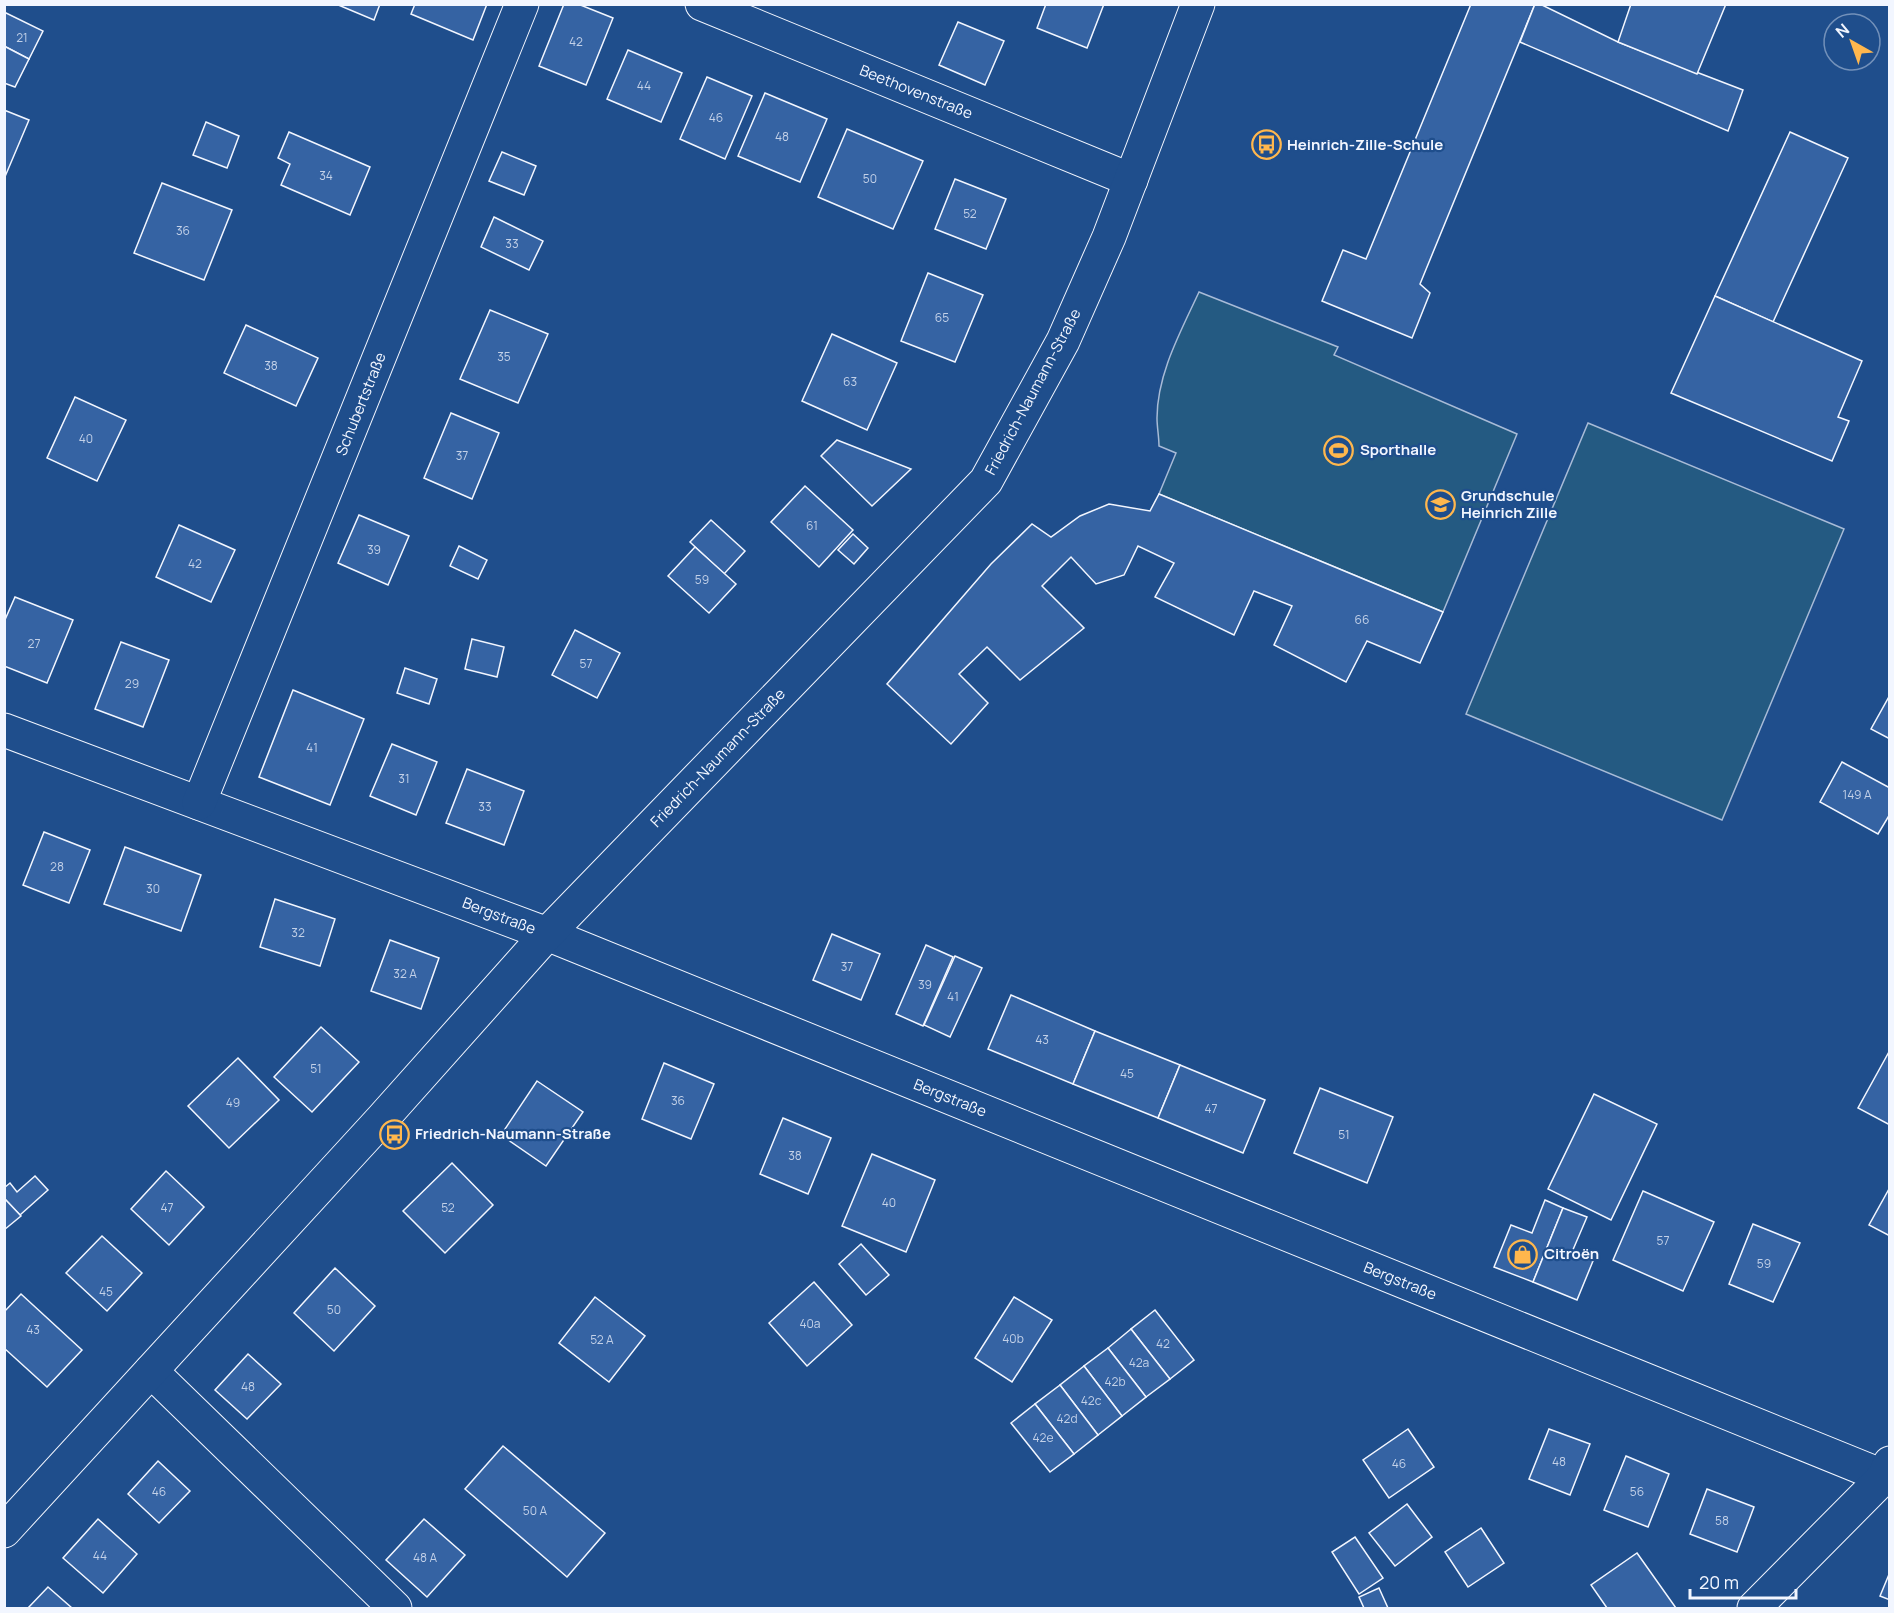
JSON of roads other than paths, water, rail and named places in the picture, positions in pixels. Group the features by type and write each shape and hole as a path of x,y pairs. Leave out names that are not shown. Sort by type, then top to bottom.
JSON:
{"street":[{"name":"Schubertstraße","path":"199,803 522,4"},
{"name":"Beethovenstraße","path":"702,4 1131,180"},
{"name":"Friedrich-Naumann-Straße","path":"4,1531 382,1119 547,934 986,481 1063,341 1109,237 1198,4"},
{"name":"Bergstraße","path":"4,730 547,934 1888,1473"},
{"path":"151,1371 395,1608"},
{"path":"1754,1608 1888,1473"}],"place":[{"name":"Heinrich-Zille-Schule","path":"1266,145"},
{"name":"Sporthalle","path":"1339,450"},
{"name":"Grundschule Heinrich Zille","path":"1440,505"},
{"name":"Friedrich-Naumann-Straße","path":"394,1134"},
{"name":"Citroën","path":"1523,1254"}]}
